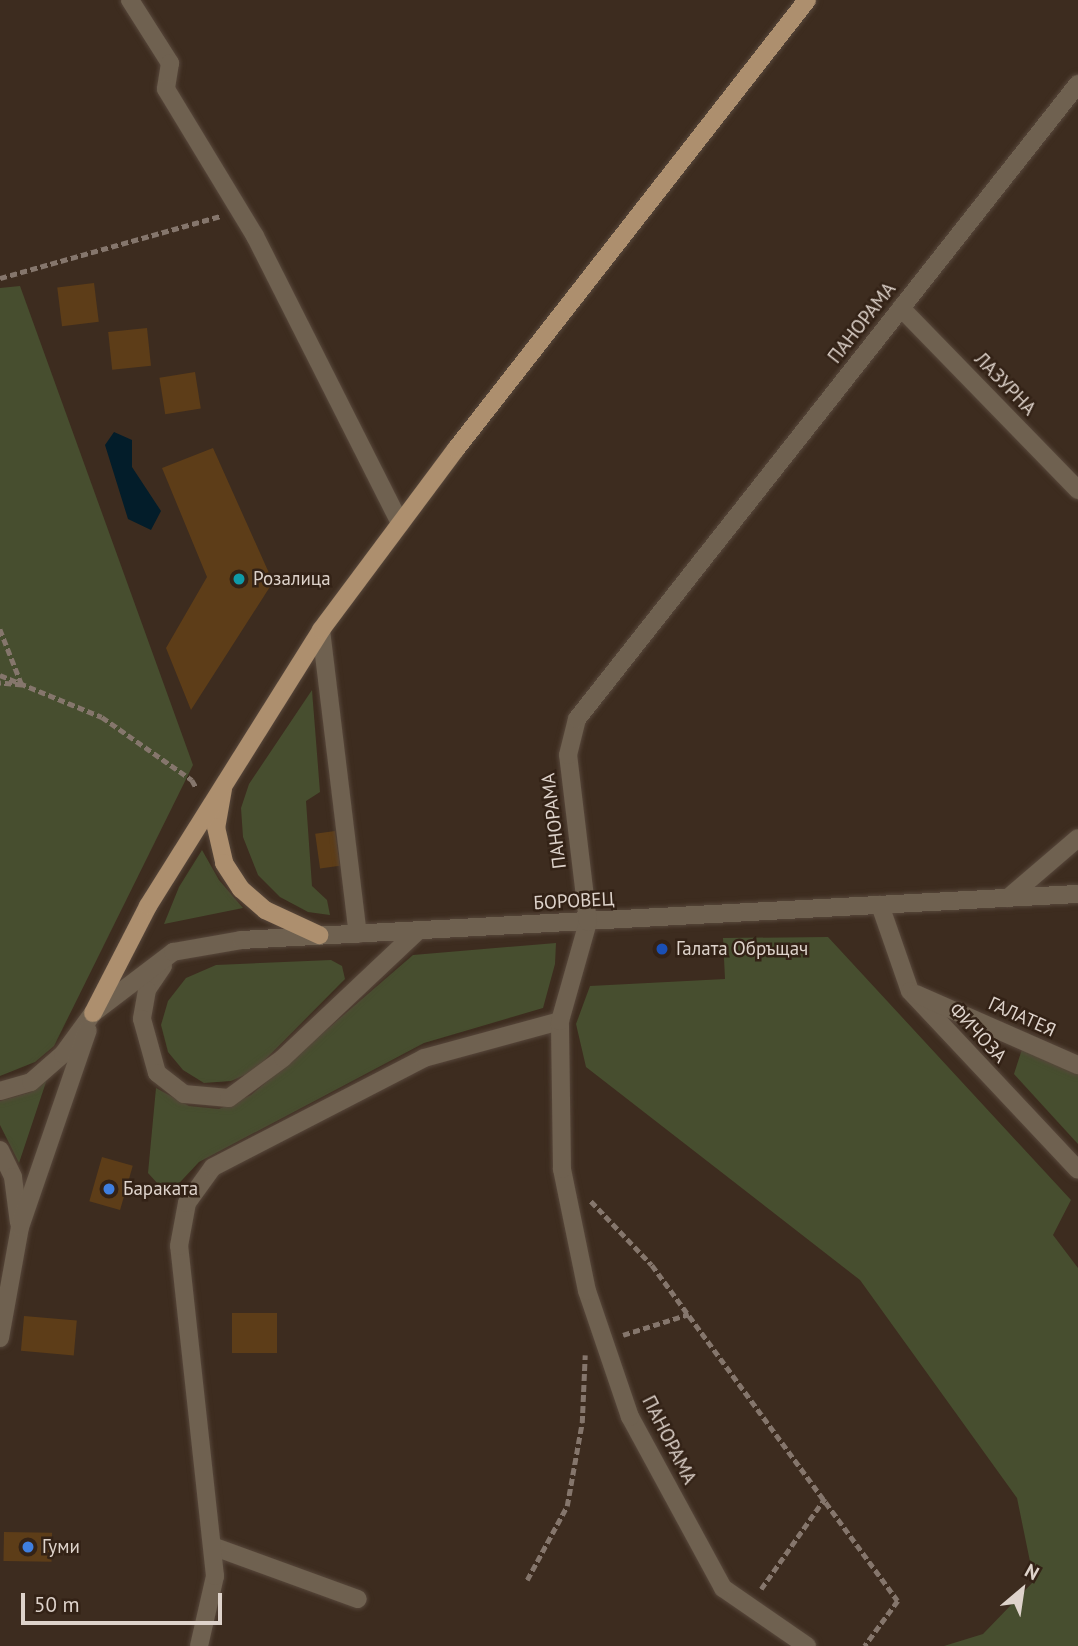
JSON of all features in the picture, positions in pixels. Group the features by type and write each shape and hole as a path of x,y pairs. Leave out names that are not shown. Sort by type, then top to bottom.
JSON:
{"main road":[{"path":"93,1013 148,906 226,776 321,630 400,523 807,0"},
{"path":"226,776 216,827 224,863 241,889 265,910 319,935"}],"street":[{"path":"130,0 170,64 166,89 237,211 255,236 400,523"},
{"name":"ПАНОРАМА","path":"807,1646 723,1588 630,1417 607,1340 587,1291 562,1170 560,1021 588,922 568,755 577,719 1076,90"},
{"name":"ЛАЗУРНА","path":"901,308 1078,490"},
{"path":"321,630 358,934"},
{"path":"1008,898 1078,838"},
{"name":"БОРОВЕЦ","path":"0,1091 30,1082 63,1054 93,1013 173,952 242,940 319,935 1078,894"},
{"name":"ФИЧОЗА","path":"880,905 910,991 1078,1170"},
{"path":"173,952 147,990 142,1019 157,1073 184,1094 229,1098 283,1058 418,931"},
{"name":"ГАЛАТЕЯ","path":"910,991 1078,1065"},
{"path":"0,1338 20,1227 93,1013"},
{"path":"200,1646 215,1576 179,1246 187,1203 213,1167 424,1058 560,1021"},
{"path":"0,1150 13,1177 20,1227"},
{"path":"212,1546 358,1599"}],"path":[{"path":"0,278 237,211"},
{"path":"0,629 22,685"},
{"path":"0,675 102,717 192,780 206,809"},
{"path":"0,683 22,685"},
{"path":"589,1198 652,1265 898,1601 865,1646"},
{"path":"607,1340 689,1314"},
{"path":"527,1580 567,1506 582,1423 585,1344"},
{"path":"749,1606 825,1498"}],"green space":[{"path":"20,286 193,765 54,1046 35,1062 0,1076 0,288"},
{"path":"312,690 320,792 306,801 312,886 327,900 330,915 308,912 280,897 258,875 243,837 241,808 249,784"},
{"path":"202,850 219,880 243,908 164,924 179,887"},
{"path":"828,937 1071,1200 1053,1235 1078,1268 1078,1646 944,1646 983,1634 1034,1581 1017,1498 860,1280 586,1067 576,1024 590,986 725,979 723,938"},
{"path":"556,943 555,964 543,1008 424,1043 199,1162 168,1195 148,1173 156,1088 189,1106 219,1109 251,1095 413,955"},
{"path":"331,960 342,966 345,979 254,1071 231,1081 204,1083 183,1070 168,1052 161,1025 168,1001 186,978 216,965"},
{"path":"1023,1046 1078,1073 1078,1144 1014,1074"},
{"path":"47,1079 19,1163 0,1125 0,1101 31,1092"}],"water":[{"path":"114,432 132,440 132,467 161,511 151,530 128,519 105,445"}],"building":[{"path":"94,283 99,322 62,326 57,288"},
{"path":"147,328 151,366 112,370 108,332"},
{"path":"195,372 201,409 165,414 159,378"},
{"name":"Розалица","path":"213,448 273,582 191,710 166,648 207,577 162,468"},
{"path":"335,831 340,866 320,868 315,834"},
{"path":"102,1157 133,1166 120,1210 89,1201"},
{"path":"232,1313 277,1313 277,1353 232,1353"},
{"path":"24,1316 77,1321 74,1355 21,1351"},
{"name":"Гуми","path":"4,1532 52,1533 51,1562 3,1561"}],"place":[{"name":"Розалица","path":"239,579"},
{"name":"Галата Обръщач","path":"662,949"},
{"name":"Бараката","path":"109,1189"},
{"name":"Гуми","path":"28,1547"}]}
